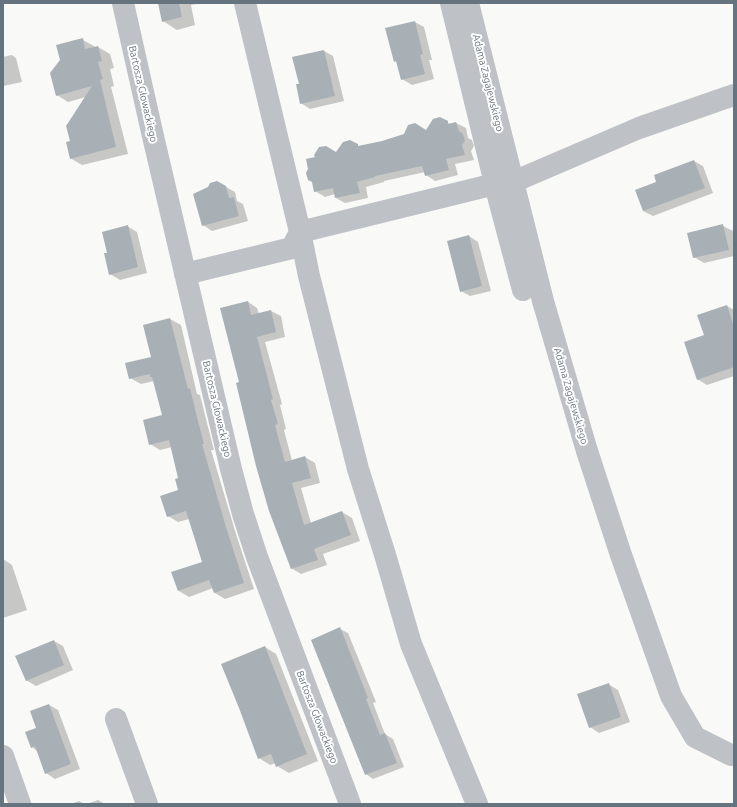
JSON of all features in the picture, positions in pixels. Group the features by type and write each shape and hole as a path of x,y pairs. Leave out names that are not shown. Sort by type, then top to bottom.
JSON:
{"street":[{"name":"Bartosza Głowackiego","path":"123,3 229,462 243,514 257,557 305,688 350,804"},
{"path":"245,3 300,232 309,276 358,469 411,644 477,804"},
{"path":"451,3 504,183 523,290"},
{"name":"Adama Zagajewskiego","path":"468,3 504,183 543,301 587,451 621,555 672,696 695,737 731,755 734,755"},
{"path":"185,274 292,248 300,232 504,183 639,128 734,95"},
{"path":"116,719 147,804"},
{"path":"3,756 20,804"}],"building":[{"path":"158,3 179,3 182,17 162,22"},
{"path":"415,21 423,54 420,55 425,74 401,80 396,61 394,62 385,28"},
{"path":"83,38 85,49 98,46 102,61 98,62 103,79 100,80 116,147 70,159 66,142 70,141 66,126 92,86 56,96 50,73 60,60 56,45"},
{"path":"324,50 335,96 300,104 296,84 299,84 292,57"},
{"path":"440,117 448,121 448,124 456,122 465,141 462,145 465,155 446,159 449,170 425,176 422,166 375,176 357,182 360,193 335,198 333,188 314,192 312,182 308,180 306,173 308,169 306,159 315,157 314,155 319,147 326,146 336,152 343,142 350,140 358,144 358,146 382,141 404,134 408,125 415,123 426,130 433,119"},
{"path":"694,160 705,188 643,211 635,190 656,182 654,175"},
{"path":"217,181 226,186 229,198 234,197 239,216 202,226 193,194 208,187 210,183"},
{"path":"723,224 729,250 693,258 687,233"},
{"path":"128,225 138,267 109,275 104,253 107,253 102,232"},
{"path":"469,235 482,286 460,292 447,241"},
{"path":"248,301 251,315 271,310 276,332 257,337 273,399 271,400 278,424 275,425 285,462 305,456 311,478 292,483 304,525 342,511 351,535 314,549 318,560 291,569 269,511 256,466 236,383 239,382 220,308"},
{"path":"727,305 734,327 734,367 697,380 684,342 704,335 697,315"},
{"path":"170,318 188,389 190,388 204,444 202,444 244,583 214,593 209,580 178,591 171,572 202,562 186,511 167,517 160,496 178,490 175,479 178,478 169,440 149,445 143,420 162,415 152,377 150,377 150,374 129,379 125,363 151,357 143,325"},
{"path":"340,627 368,698 366,699 380,735 385,733 397,763 365,775 311,640"},
{"path":"54,640 64,665 26,681 15,656"},
{"path":"265,646 307,754 276,767 271,754 258,759 221,664"},
{"path":"609,683 621,717 589,728 577,694"},
{"path":"49,704 71,764 45,774 35,746 31,748 25,732 36,728 30,711"}]}
